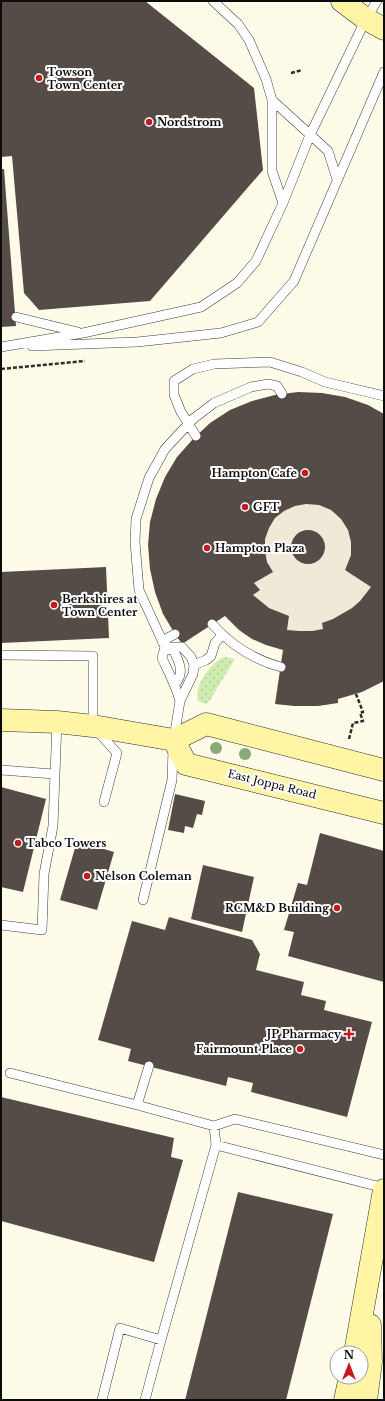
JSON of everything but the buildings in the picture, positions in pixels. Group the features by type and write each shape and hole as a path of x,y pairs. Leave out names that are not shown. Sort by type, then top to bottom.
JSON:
{"main road":[{"path":"342,1 375,16"},
{"path":"1,720 57,722 93,726 174,740 206,724 384,770"},
{"name":"East Joppa Road","path":"174,740 186,764 384,813"},
{"path":"356,1345 384,1189"},
{"path":"366,1400 371,1362 369,1274"},
{"path":"345,1400 348,1385"}],"lane":[{"path":"213,1 238,24 249,40 266,79 272,100 272,172 283,202"},
{"path":"1,347 83,333 201,307 237,283 256,261 283,202 310,135 375,16"},
{"path":"1,347 137,342 221,333 258,322 294,281 384,72"},
{"path":"272,100 328,151 337,179"},
{"path":"16,317 83,333"},
{"path":"196,436 181,412 174,395 174,381 193,369 214,364 270,362 302,372 325,382 384,396"},
{"path":"180,701 175,684 171,679 162,658 163,644 139,590 135,542 136,519 149,478 165,449 193,419 214,403 250,387 268,384 277,386 282,394"},
{"path":"212,624 222,635 247,654 281,667"},
{"path":"163,644 175,634"},
{"path":"194,665 211,656 215,643 222,635"},
{"path":"143,900 172,780 174,740 180,701 193,674 194,665 191,657 182,647 163,644"},
{"path":"163,644 174,650 181,671 179,679 175,684"},
{"path":"1,655 93,656 93,726 117,753 104,802"},
{"path":"1,925 42,930 44,874 52,826 57,722"},
{"path":"1,770 54,774"},
{"path":"137,1105 149,1066"},
{"path":"10,1072 214,1126 235,1119 384,1155"},
{"path":"145,1400 216,1145 214,1126"},
{"path":"216,1145 384,1189"},
{"path":"102,1400 120,1328 161,1340"}],"path":[{"path":"291,73 302,70"},
{"path":"350,735 353,723 363,721 360,713 363,712 356,694"}],"green space":[{"path":"224,657 235,659 210,700 206,704 197,700 198,689 205,674 213,665"}],"shaded area":[{"path":"306,504 319,505 331,510 341,519 348,530 351,542 351,555 345,570 371,587 360,601 352,608 333,619 322,623 323,629 312,631 287,630 289,616 269,608 253,595 254,583 273,572 267,562 265,551 265,539 269,528 275,518 284,511 295,506","holes":["303,530 317,532 324,540 325,550 323,555 316,562 307,564 298,561 292,553 291,544 295,535"]}],"place":[{"name":"Towson Town Center","path":"39,78"},
{"name":"Nordstrom","path":"149,122"},
{"name":"Hampton Cafe","path":"305,473"},
{"name":"GFT","path":"245,507"},
{"name":"Hampton Plaza","path":"207,548"},
{"name":"Berkshires at Town Center","path":"54,605"},
{"name":"Tabco Towers","path":"18,843"},
{"name":"Nelson Coleman","path":"87,876"},
{"name":"RCM&D Building","path":"337,908"},
{"name":"JP Pharmacy","path":"349,1034"},
{"name":"Fairmount Place","path":"300,1049"}]}
